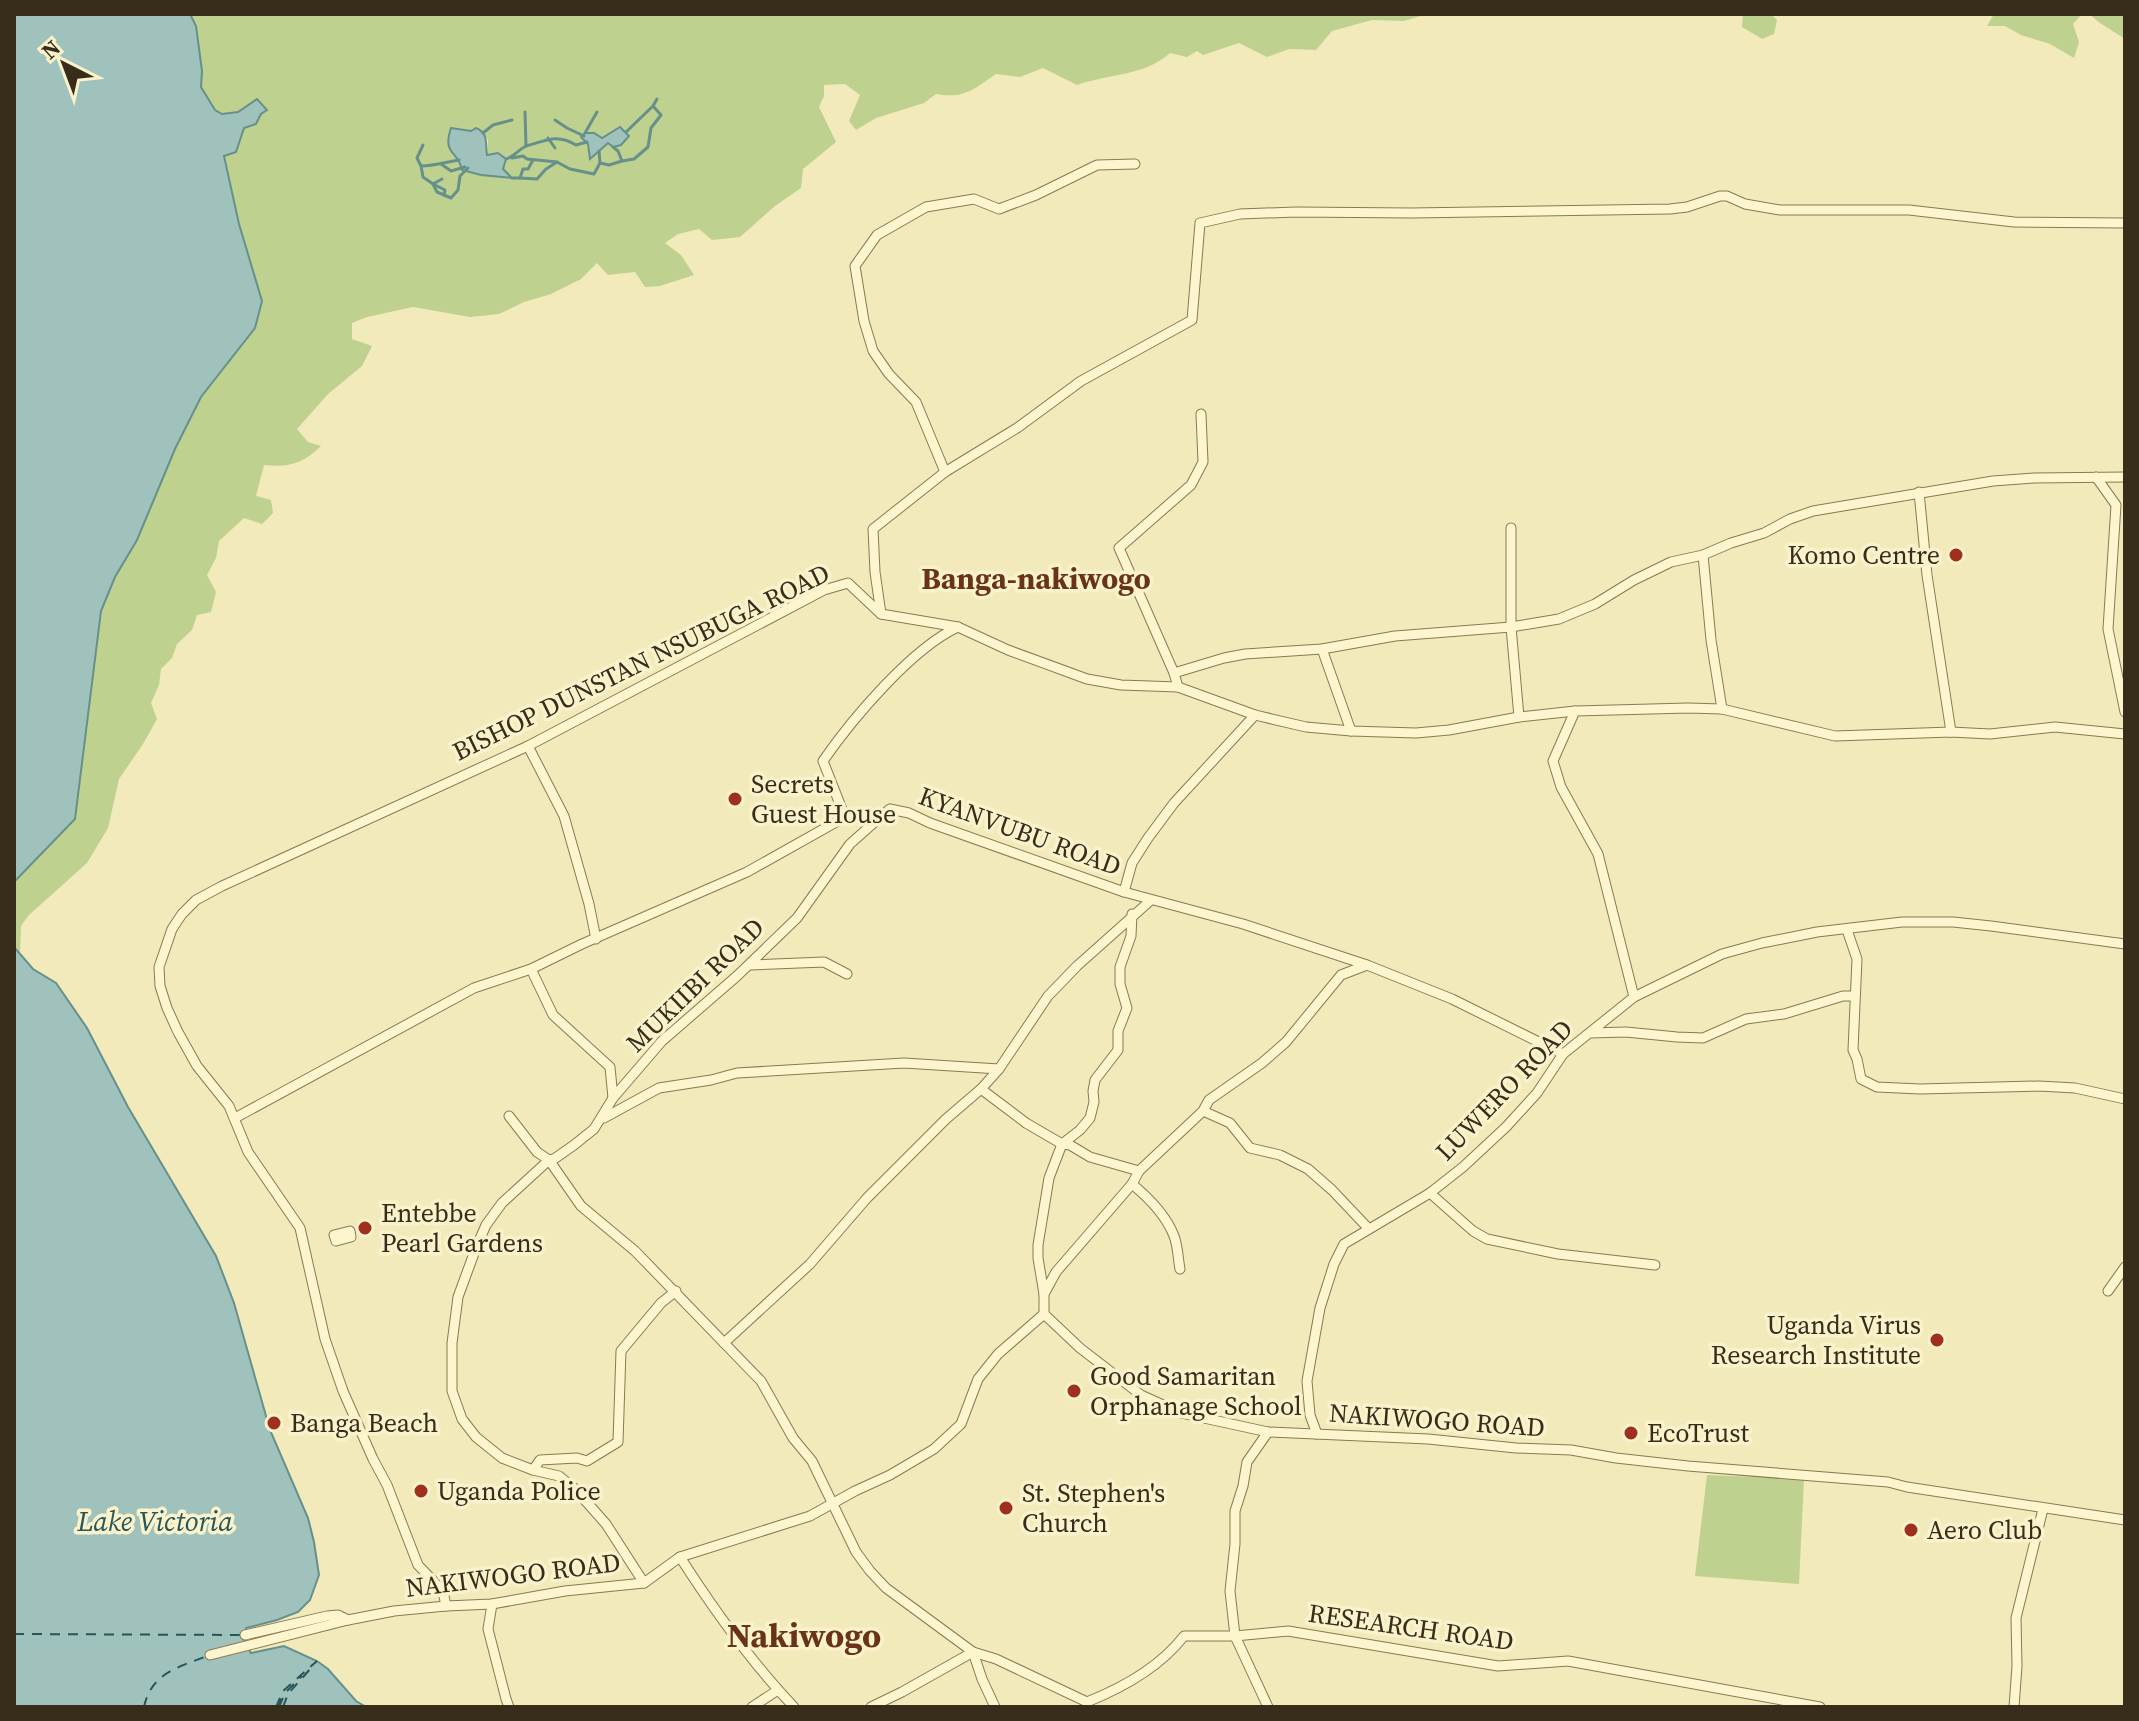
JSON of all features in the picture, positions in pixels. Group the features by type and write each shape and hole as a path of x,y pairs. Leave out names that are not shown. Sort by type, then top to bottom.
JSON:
{"street":[{"path":"945,472 916,402 889,374 873,351 864,321 855,266 877,235 926,207 974,199 999,209 1097,165 1135,164"},
{"path":"2125,223 2014,222 1909,210 1780,210 1745,204 1727,196 1670,209 1240,214 1200,223 1192,320 1081,381 1017,428 945,472 873,529 881,614 958,627 1008,650 1087,679 1121,685 1178,687 1255,715 1306,727 1416,733 1519,717 1649,708 1722,709 1835,736 1951,732 1990,734 2055,727 2125,734"},
{"path":"1178,687 1119,548 1191,485 1203,462 1201,414"},
{"path":"2096,477 2116,505 2108,629 2125,712"},
{"path":"1174,673 1245,654 1322,649 1395,636 1511,627 1559,619 1595,604 1671,562 1703,555 1718,547 1772,530 1790,519 1813,511 1993,481 2125,477"},
{"path":"1919,492 1927,575 1951,732"},
{"path":"1511,528 1511,627 1519,717"},
{"path":"1703,555 1711,640 1722,709"},
{"name":"BISHOP DUNSTAN NSUBUGA ROAD","path":"446,1606 443,1591 418,1565 387,1485 343,1391 325,1339 300,1228 248,1152 229,1106 197,1066 167,1008 160,986 159,967 172,929 196,900 222,886 528,746 836,585 848,583 881,614"},
{"path":"235,1118 474,988 531,969 747,872 845,817 823,761 845,731 914,657 942,634 958,627"},
{"path":"1322,649 1351,731"},
{"path":"1575,711 1553,761 1561,787 1598,854 1634,997"},
{"path":"1124,892 1132,863 1148,838 1174,803 1255,715"},
{"path":"528,746 564,816 596,939"},
{"name":"KYANVUBU ROAD","path":"845,817 877,820 890,809 909,813 1124,892 1255,928 1367,965 1452,999 1563,1054"},
{"name":"MUKIIBI ROAD","path":"644,1583 606,1524 575,1489 559,1476 502,1458 476,1437 462,1419 452,1391 452,1343 458,1297 486,1225 513,1191 549,1160 594,1129 613,1098 662,1041 749,965 797,918 850,844 877,820"},
{"path":"724,1343 810,1264 867,1198 946,1119 981,1089 999,1069 1048,996 1132,914 1151,900"},
{"path":"1044,1314 1038,1245 1049,1178 1062,1144 1090,1118 1095,1080 1118,1050 1118,1031 1127,1008 1120,984 1120,967 1131,936 1132,914"},
{"name":"LUWERO ROAD","path":"1317,1434 1310,1415 1307,1381 1320,1308 1344,1244 1430,1193 1463,1167 1537,1093 1563,1054 1634,997 1722,954 1803,935 1902,922 1953,922 2125,944"},
{"path":"1847,930 1857,959 1853,1050 1861,1079 1877,1087 1920,1089 2075,1088 2125,1099"},
{"path":"749,965 824,962 847,974"},
{"path":"1044,1294 1056,1272 1132,1184 1139,1171 1203,1111 1209,1100 1286,1042 1341,975 1367,965"},
{"path":"531,969 553,1015 610,1067 613,1098"},
{"path":"1590,1033 1626,1032 1703,1038 1746,1019 1784,1014 1843,996 1854,996"},
{"path":"601,1119 659,1088 737,1073 904,1063 999,1069"},
{"path":"981,1089 1026,1123 1062,1144 1070,1145 1090,1157 1139,1171"},
{"path":"1203,1111 1230,1123 1250,1148 1280,1155 1308,1169 1368,1228"},
{"path":"509,1116 527,1142 549,1160 581,1206 635,1251 761,1381 793,1438 812,1461 856,1552 886,1588 973,1652 995,1707"},
{"path":"1132,1184 1153,1202 1175,1237 1180,1269"},
{"path":"1430,1193 1473,1231 1487,1239 1558,1254 1655,1265"},
{"path":"2108,1291 2125,1267"},
{"path":"533,1470 540,1460 577,1458 587,1461 618,1442 621,1351 661,1303 676,1291"},
{"name":"NAKIWOGO ROAD","path":"210,1655 394,1611 492,1604 565,1591 644,1583 680,1557 810,1516 934,1449 961,1424 978,1379 998,1354 1044,1314 1080,1348 1141,1395 1181,1413 1268,1432 1428,1439 1571,1450 1688,1466 1888,1482 2125,1520"},
{"path":"1268,1432 1247,1462 1235,1511 1230,1591 1235,1636 1268,1707"},
{"path":"2014,1707 2016,1618 2043,1509"},
{"path":"680,1557 712,1605 794,1707"},
{"path":"492,1604 488,1629 509,1707"},
{"path":"245,1635 327,1616 338,1615 348,1620"},
{"name":"RESEARCH ROAD","path":"973,1652 996,1659 1087,1702 1129,1682 1152,1666 1184,1636 1235,1636 1288,1631 1498,1666 1568,1661 1820,1707"},
{"path":"871,1707 973,1652"},
{"path":"752,1707 778,1690"}],"green space":[{"path":"190,14 1427,14 1404,21 1372,20 1332,31 1316,50 1289,49 1267,57 1239,43 1203,55 1197,51 1187,57 1170,53 1138,70 1077,85 1043,68 1020,77 996,74 969,92 936,94 924,103 876,118 856,130 849,121 860,95 845,84 824,85 824,96 819,107 836,142 803,169 801,188 740,237 712,240 699,229 678,234 665,243 681,255 694,275 660,286 645,287 635,272 608,275 597,263 581,279 499,314 470,317 413,307 352,323 352,339 372,346 362,366 328,394 297,429 308,442 321,446 295,463 264,465 256,496 271,500 273,513 262,524 244,518 219,541 216,558 207,575 216,592 211,612 197,615 192,630 177,644 172,658 161,669 159,685 151,703 157,719 119,779 108,828 87,863 29,915 21,926 20,952 14,947 14,882 75,818 101,611 115,577 137,540 175,449 201,397 255,328 262,301 239,224 224,156 236,152 247,105 238,112 222,114 215,110 201,87 196,26","holes":["451,128 480,129 488,140 487,156 511,178 462,170"]},
{"path":"1743,14 1771,14 1777,20 1774,34 1762,39 1742,27"},
{"path":"1994,14 2082,14 2073,24 2079,42 2074,58 2050,44 2021,35 2005,26 1987,26"},
{"path":"2089,14 2125,14 2125,39 2100,23"},
{"path":"1707,1475 1804,1479 1799,1584 1695,1576"}],"water":[{"path":"14,14 190,14 196,26 201,87 215,110 222,114 238,112 257,99 267,110 256,124 244,128 236,152 224,156 239,224 262,301 255,328 201,397 175,449 137,540 115,577 101,611 75,819 14,882"},
{"path":"620,127 629,136 621,145 613,147 608,143 590,159 588,144 581,137 585,133 594,133 602,138"},
{"path":"451,128 480,130 486,139 487,155 498,153 506,159 503,169 512,178 462,170 449,148"},
{"name":"Lake Victoria","path":"14,947 33,969 56,983 87,1028 128,1107 216,1256 234,1303 270,1430 308,1518 319,1575 310,1600 298,1612 246,1628 245,1643 251,1653 284,1646 317,1661 356,1701 366,1707 14,1707"}],"waterway":[{"path":"626,132 657,99"},
{"path":"613,147 622,161 634,159 648,147 651,128 661,115 653,106"},
{"path":"506,159 526,146 525,112"},
{"path":"585,133 597,112"},
{"path":"483,133 493,125 512,120"},
{"path":"555,120 584,136"},
{"path":"548,138 555,148"},
{"path":"526,146 557,139 576,145 587,142"},
{"path":"423,145 417,158 421,166 459,160"},
{"path":"512,158 523,156 557,162 570,169 594,174 600,163 599,151"},
{"path":"512,178 520,178 523,169 528,169 533,160"},
{"path":"600,163 609,165 622,161"},
{"path":"520,178 537,179 557,162"},
{"path":"441,164 451,171 465,167"},
{"path":"421,166 423,177 433,184 437,192 451,198 458,190 460,176 468,168"},
{"path":"442,179 433,184 445,190 444,195"}],"ferry route":[{"path":"14,1634 243,1635"},
{"path":"144,1707 153,1686 160,1679 177,1668 207,1656"},
{"path":"276,1707 283,1691 317,1661"},
{"path":"283,1707 288,1694 311,1668"},
{"path":"279,1707 285,1693 302,1676"},
{"path":"278,1707 281,1699"}],"place":[{"name":"Komo Centre","path":"1956,555"},
{"name":"Secrets Guest House","path":"735,799"},
{"name":"Entebbe Pearl Gardens","path":"365,1228"},
{"name":"Uganda Virus Research Institute","path":"1937,1340"},
{"name":"Good Samaritan Orphanage School","path":"1074,1391"},
{"name":"Banga Beach","path":"274,1423"},
{"name":"EcoTrust","path":"1631,1433"},
{"name":"Uganda Police","path":"421,1491"},
{"name":"St. Stephen's Church","path":"1006,1508"},
{"name":"Aero Club","path":"1911,1530"}],"district":[{"name":"Banga-nakiwogo","path":"1036,579"},
{"name":"Nakiwogo","path":"804,1635"}]}
